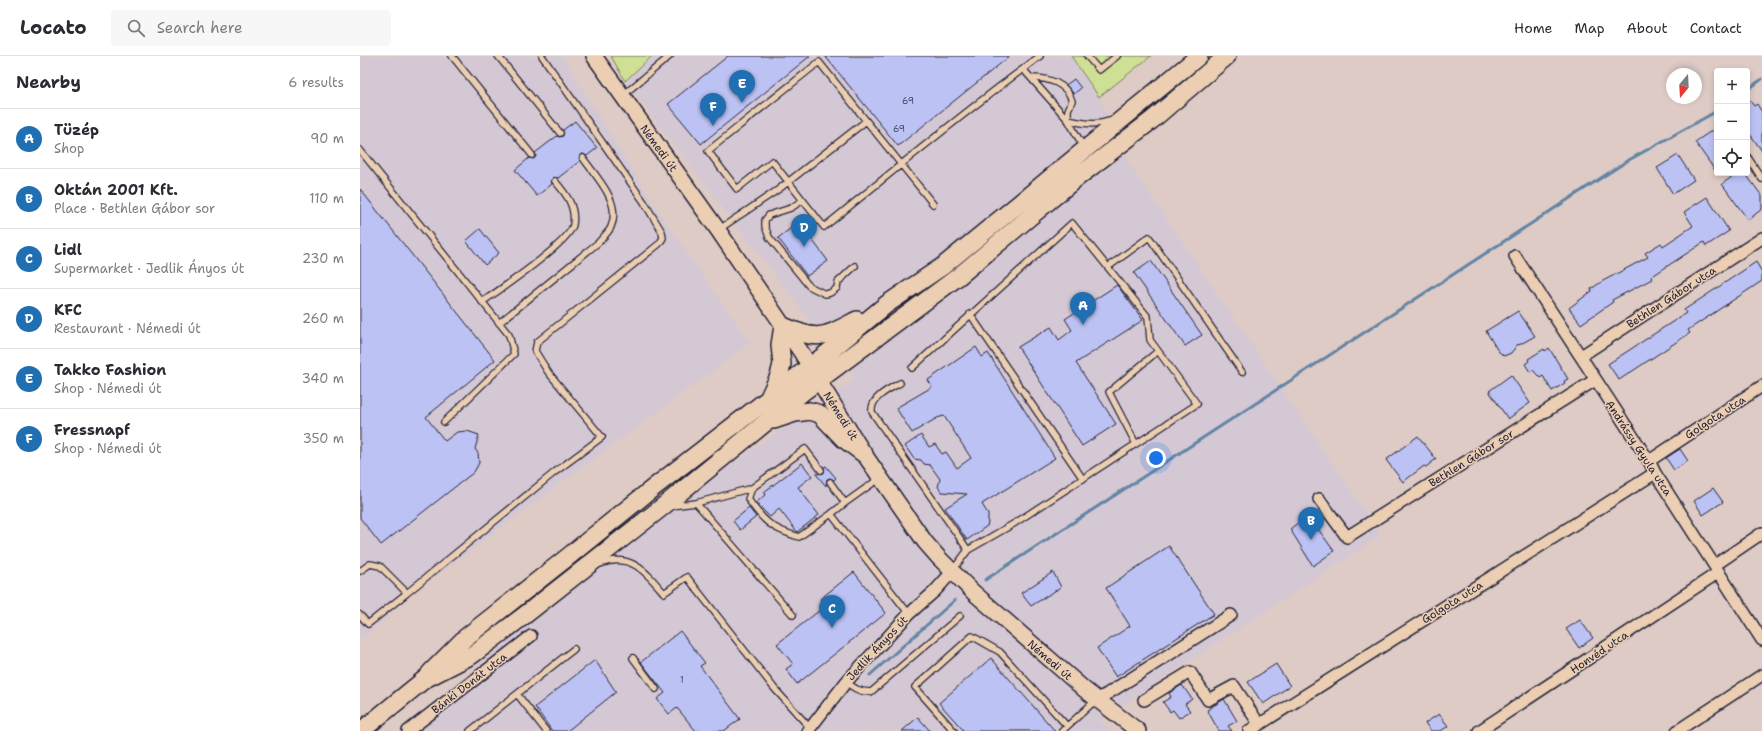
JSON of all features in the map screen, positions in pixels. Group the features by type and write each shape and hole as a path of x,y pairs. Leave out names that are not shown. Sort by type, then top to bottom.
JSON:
{"main road":[{"name":"Némedi út","path":"594,56 718,230 783,326 864,454 925,542 952,572 985,603 1096,700 1138,731"},
{"path":"769,398 779,376 782,364 780,345 783,326 814,337 830,334 888,304 942,266 1090,154 1133,111 1199,56"},
{"path":"425,679 436,665 464,638 653,488 769,398 814,374 958,276 1077,174 1114,149 1152,120 1227,56"},
{"path":"361,731 425,679 472,655 661,508 766,421 888,304"},
{"path":"766,421 796,413 810,412 820,414 844,439 864,454"}],"street":[{"name":"Bethlen Gábor utca","path":"1581,356 1762,238"},
{"name":"Andrássy Gyula utca","path":"1515,256 1649,461 1655,473 1762,640"},
{"name":"Bethlen Gábor sor","path":"1319,498 1347,537 1595,380"},
{"name":"Golgota utca","path":"1649,461 1762,386"},
{"name":"Golgota utca","path":"1249,731 1655,473"},
{"name":"Honvéd utca","path":"1479,731 1717,569 1762,532"},
{"name":"Jedlik Ányos út","path":"809,730 846,682 909,614 935,591 952,572"},
{"path":"1096,700 1108,694 1231,615"},
{"name":"Bánki Donát utca","path":"408,731 531,636"},
{"path":"1144,700 1190,672 1208,700 1234,686 1259,724"},
{"path":"1677,731 1762,675"}],"lane":[{"path":"452,56 532,155"},
{"path":"498,56 560,133"},
{"path":"360,615 368,624 555,472 602,437 548,372 535,351 537,342 659,244 662,238 662,232 644,202 542,56"},
{"path":"622,96 670,56"},
{"path":"933,204 901,165 819,62 708,151 737,189 772,161 824,227 901,165 1040,56"},
{"path":"1087,56 1099,70 1117,56"},
{"path":"1023,69 1068,120 1090,154 1114,149"},
{"path":"1032,78 1044,78 1063,87 1072,101 1068,110 1068,120"},
{"path":"1068,120 1103,123 1133,111"},
{"path":"718,230 788,181 866,121"},
{"path":"360,150 509,335 514,354 444,422"},
{"path":"499,323 599,242 611,228 613,205 607,193 583,158"},
{"path":"1750,161 1762,179"},
{"path":"482,302 508,285 565,238 573,227 573,211 568,197 555,181"},
{"path":"803,200 791,208 769,215 765,220 765,226 769,237 809,286 824,294 830,293 837,288 838,282 855,266"},
{"path":"912,368 1072,222 1148,316 1150,340 1197,404 1016,523 968,550 952,572"},
{"path":"1108,267 1149,237 1242,372"},
{"path":"970,314 1082,479"},
{"path":"1136,444 1109,392 1158,351"},
{"path":"900,383 874,401 871,408 872,412 968,550"},
{"path":"661,508 696,503 752,488 805,449 821,470"},
{"path":"752,488 748,499 766,522 779,531 799,537 880,478"},
{"path":"830,482 845,503"},
{"path":"696,503 793,615"},
{"path":"831,514 909,614"},
{"path":"580,572 606,561 626,561 644,570 664,593 687,577 809,730"},
{"path":"360,571 370,564 380,566 407,593"},
{"path":"846,682 862,692 871,692 960,616"},
{"path":"954,731 916,687 972,636 1000,652 1067,726"},
{"path":"470,731 574,648"},
{"path":"633,658 656,689"},
{"path":"517,694 546,731"},
{"path":"1062,731 1096,700"}],"shaded area":[{"path":"360,56 562,56 658,211 750,343 413,593 360,640"},
{"path":"652,56 1071,56 1099,97 1130,165 1381,535 1099,721 1113,731 399,731 665,510 855,379 625,81"}],"green space":[{"path":"611,56 652,56 625,81"},
{"path":"1071,56 1151,56 1099,97"}],"building":[{"path":"728,56 810,56 701,144 668,104"},
{"path":"825,56 1010,56 898,146"},
{"path":"1074,79 1081,88 1074,94 1066,85"},
{"path":"1750,101 1754,106 1757,104 1762,112 1762,151 1750,134"},
{"path":"575,121 597,148 587,156 583,154 580,155 580,161 558,178 553,178 551,180 552,184 537,196 515,170 529,158 534,159 536,156 535,153 557,136 563,136 563,130"},
{"path":"1714,129 1714,169 1695,142"},
{"path":"1678,155 1694,180 1673,194 1657,168"},
{"path":"1733,176 1747,176 1762,196 1762,209 1748,220 1722,184"},
{"path":"360,189 495,360 426,417 445,441 457,432 467,431 479,435 475,449 478,453 479,463 474,472 381,545 360,518"},
{"path":"1707,197 1729,231 1706,246 1704,242 1651,277 1652,279 1612,300 1613,302 1581,324 1569,308 1592,291 1591,289 1601,282 1648,257 1645,253 1661,243 1663,246 1693,226 1684,212"},
{"path":"799,222 828,261 807,276 778,238"},
{"path":"480,229 499,253 485,265 466,241"},
{"path":"1151,261 1202,335 1185,346 1134,273"},
{"path":"1756,262 1762,272 1762,281 1688,330 1690,333 1619,380 1608,364 1686,313 1684,310"},
{"path":"1117,285 1143,320 1076,363 1116,424 1082,446 1018,347 1051,327 1059,340 1072,330 1065,319"},
{"path":"1518,311 1535,336 1519,345 1518,344 1511,353 1504,356 1498,351 1486,331"},
{"path":"976,347 982,357 988,353 1055,458 982,504 988,514 987,526 967,540 945,508 967,494 942,492 938,487 940,479 930,465 924,464 921,460 914,459 905,446 921,435 929,447 935,444 942,454 946,452 957,468 971,458 944,416 937,418 912,433 896,408 932,387 928,380"},
{"path":"1549,348 1568,379 1564,381 1565,383 1552,391 1543,376 1540,378 1533,370 1530,372 1525,364 1529,361 1528,359 1544,349 1545,351"},
{"path":"1511,375 1530,403 1508,419 1489,391"},
{"path":"1418,436 1436,459 1403,482 1386,460"},
{"path":"1680,449 1688,461 1674,470 1666,458"},
{"path":"802,463 812,476 798,487 819,515 797,532 779,509 770,517 756,503 766,494 764,492"},
{"path":"826,466 836,478 834,480 830,478 827,479 826,486 816,474 824,473 824,467"},
{"path":"1713,488 1723,502 1703,515 1694,501"},
{"path":"749,508 756,517 740,530 733,521"},
{"path":"1308,515 1334,551 1313,566 1290,529"},
{"path":"1169,546 1214,614 1116,677 1097,648 1130,626 1106,588"},
{"path":"854,572 886,613 797,684 786,669 793,664 777,644 825,606 820,599"},
{"path":"1053,572 1061,587 1031,606 1021,593"},
{"path":"1580,620 1593,638 1579,648 1566,629"},
{"path":"680,631 705,663 700,666 740,719 724,731 696,731 677,708 669,714 657,699 665,693 641,662"},
{"path":"991,658 1055,731 964,731 939,703"},
{"path":"595,660 616,692 567,731 552,731 535,707"},
{"path":"1276,664 1290,686 1263,704 1248,682"},
{"path":"1182,685 1192,699 1185,704 1190,711 1179,718 1173,710 1170,712 1163,702 1171,697 1169,693"},
{"path":"1224,699 1237,721 1228,726 1232,731 1219,731 1207,710"},
{"path":"1439,714 1448,726 1441,731 1431,731 1425,723"},
{"path":"918,717 930,731 902,731"}],"waterway":[{"path":"1750,88 1762,79"},
{"path":"985,580 1627,161 1714,113"},
{"path":"870,675 955,600"}],"place":[{"name":"Takko Fashion","path":"742,103"},
{"name":"Fressnapf","path":"713,126"},
{"name":"KFC","path":"804,247"},
{"name":"Tüzép","path":"1083,325"},
{"name":"Oktán 2001 Kft.","path":"1311,540"},
{"name":"Lidl","path":"832,628"}]}
